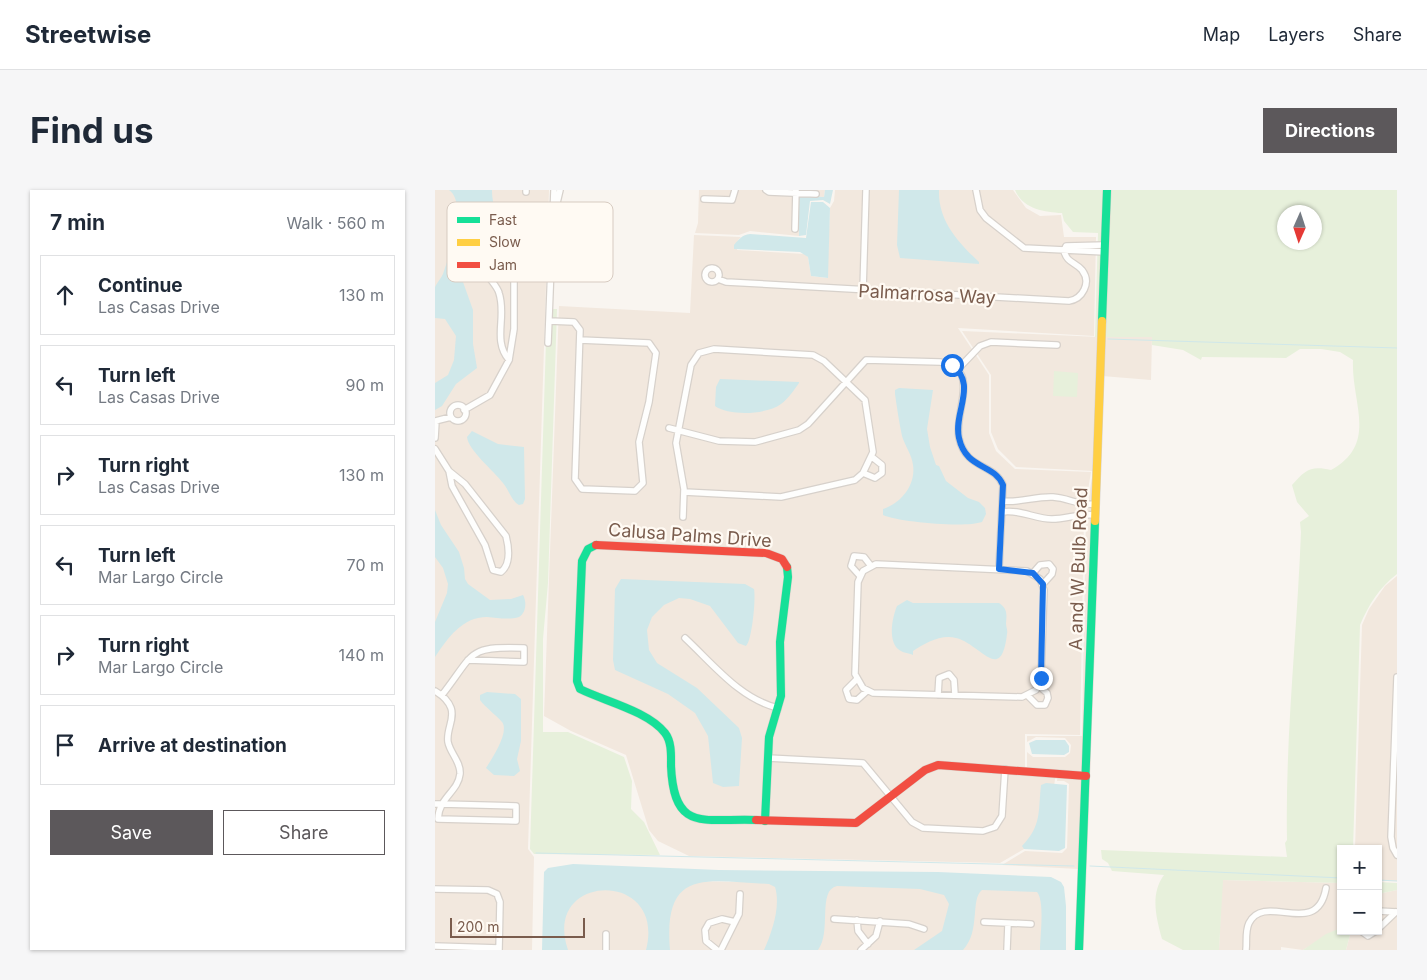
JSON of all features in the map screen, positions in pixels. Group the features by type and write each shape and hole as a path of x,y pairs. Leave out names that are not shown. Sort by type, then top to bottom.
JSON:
{"street":[{"path":"704,199 733,200 735,190"},
{"path":"766,190 816,194"},
{"path":"863,290 866,190"},
{"path":"976,190 977,200 986,218 1017,244 1034,249 1064,251 1066,246 1075,244 1105,248"},
{"name":"A and W Bulb Road","path":"1079,950 1107,190"},
{"path":"795,229 796,192"},
{"name":"Palmarrosa Way","path":"718,278 726,282 1069,302 1078,299 1083,293 1084,276 1082,271 1066,258 1064,251"},
{"path":"492,282 499,292 501,301 500,346 509,360"},
{"path":"464,410 490,395 509,360 514,329 514,282"},
{"path":"549,343 551,282"},
{"path":"549,321 574,322 580,330 575,480 582,489 635,491 643,483 639,442 649,402 656,353 649,342 580,340"},
{"path":"958,369 980,346 991,342 1057,345"},
{"path":"683,517 684,492 676,448 678,431 691,365 696,356 704,350 813,355 820,358 846,380 865,400 873,447 872,457 863,473 849,482 781,497 684,492"},
{"path":"669,428 719,441 755,442 799,430 808,424 861,363 871,359 941,362 958,369 965,386 958,425 959,442 974,463 997,475 1003,485 999,569"},
{"path":"435,438 435,421 451,417 457,421 462,420 465,414 464,410 460,406 454,407 451,410 451,417"},
{"path":"435,449 449,471 465,484 506,536 508,544 507,563 501,572 493,570 476,525 452,486 449,471"},
{"path":"863,473 875,478 882,473 882,465 872,457"},
{"path":"1003,501 1022,502 1053,497 1079,505 1095,504"},
{"path":"1002,512 1019,511 1049,519 1095,514"},
{"name":"Calusa Palms Drive","path":"765,821 769,737 781,696 780,642 787,577 787,567 782,559 766,552 712,551 682,547 649,548 624,544 599,544 588,550 582,560 577,649 577,680 580,689 649,721 665,732 670,746 676,805 686,816 765,821 856,823 925,770 933,766 1005,769 1085,776"},
{"path":"860,576 851,566 854,556 864,557 871,566"},
{"path":"1033,573 1040,564 1049,564 1053,574 1043,584"},
{"path":"871,566 999,569 1033,573 1043,584 1039,686 1028,696 938,695 867,691 856,680 855,665 860,576 871,566"},
{"path":"685,638 749,698 763,705 778,708"},
{"path":"441,695 468,660 477,650 486,648 524,648 524,662 468,660"},
{"path":"938,695 939,678 949,674 954,680 955,695"},
{"path":"1397,677 1391,837 1393,848 1397,855"},
{"path":"856,680 846,690 849,699 857,700 867,691"},
{"path":"1028,696 1037,705 1045,705 1048,698 1047,693 1039,686"},
{"path":"435,691 448,702 452,712 447,732 448,742 457,761 460,774 454,787 438,804 437,819 516,820 516,806 438,804"},
{"path":"768,758 863,763 912,822 923,828 988,830 995,827 1002,816 1005,769"},
{"path":"1246,950 1249,924 1256,915 1267,912 1311,912 1323,903 1326,888"},
{"path":"435,889 488,890 497,894 500,902 499,949 435,946"},
{"path":"735,922 722,919 709,923 705,930 706,941 719,950 735,922 740,912 740,894"},
{"path":"1382,911 1396,912"},
{"path":"1382,925 1396,912"},
{"path":"834,919 909,924 924,929"},
{"path":"857,920 858,931 868,944"},
{"path":"861,950 876,936 880,921"},
{"path":"985,922 1031,924"},
{"path":"1007,950 1008,924"},
{"path":"606,934 606,950"}],"shaded area":[{"path":"435,190 549,190 549,202 447,202 447,282 546,282 528,849 534,857 532,950 435,950"},
{"path":"699,190 825,190 824,197 798,196 799,236 750,231 739,235 695,233 698,223"},
{"path":"835,190 1013,190 1026,208 1040,216 1061,215 1064,237 1096,237 1094,336 958,328 989,375 989,433 996,451 1015,469 1091,472 1084,514 1080,735 1025,734 1025,770 1056,773 1048,825 1024,849 1000,863 689,856 658,841 649,830 626,755 571,731 544,716 559,306 690,313 694,235 741,237 738,240 737,250 805,254 808,257 811,276 827,278 830,208 834,201"},
{"path":"962,331 1099,337 1079,869 1002,865 1025,851 1062,853 1067,848 1069,784 1064,781 1057,781 1058,773 1027,768 1027,752 1033,757 1065,757 1070,753 1071,745 1065,738 1036,737 1027,742 1027,736 1082,736 1086,515 1093,471 1016,467 998,449 991,432 991,375"},
{"path":"1104,337 1152,337 1151,380 1102,376"},
{"path":"1397,576 1397,881 1382,880 1382,845 1355,845 1362,625 1369,609 1385,586"},
{"path":"561,879 1051,887 1051,950 552,950"},
{"path":"1222,880 1337,883 1337,930 1303,950 1281,947 1281,950 1219,950"},
{"path":"1397,890 1397,950 1346,950 1350,935 1382,935 1382,893"}],"green space":[{"path":"1015,190 1104,190 1099,337 1095,337 1098,233 1073,232 1064,221 1062,213 1048,212 1035,208 1023,201"},
{"path":"1109,190 1397,190 1397,574 1375,597 1360,625 1353,845 1337,845 1337,883 1223,880 1219,950 1183,950 1162,939 1155,906 1157,890 1164,875 1112,871 1108,863 1102,859 1101,850 1287,857 1285,843 1287,840 1288,763 1300,522 1309,516 1297,502 1292,485 1309,470 1318,468 1331,470 1346,459 1354,447 1359,435 1359,421 1353,376 1353,360 1340,352 1321,349 1300,349 1286,358 1202,357 1201,360 1183,350 1152,345 1152,337 1104,337"},
{"path":"547,309 557,309 548,583 543,639 543,732 568,732 624,757 632,781 631,809 644,822 660,855 534,854 530,849"},
{"path":"1054,371 1078,373 1077,397 1053,396"},
{"path":"1382,882 1397,883 1397,890 1382,893"},
{"path":"1337,929 1337,935 1350,935 1346,950 1303,950 1326,934"}],"water":[{"path":"449,190 492,190 493,202 456,202"},
{"path":"825,190 833,190 830,204 823,200 810,201 806,235 799,236 798,196 824,197"},
{"path":"899,190 939,190 942,212 946,221 957,239 979,264 900,258 897,245"},
{"path":"811,202 823,202 830,208 828,278 811,276 808,257 800,252 734,249 734,245 739,239 750,234 806,238"},
{"path":"447,261 447,282 463,282 473,310 473,344 477,368 456,384 442,406 435,410 435,383 448,375 454,360 456,336 445,319 435,318 435,287 443,274"},
{"path":"720,379 799,383 786,400 774,408 757,412 738,413 715,406 716,387"},
{"path":"899,388 933,390 927,429 936,465 939,466 946,481 968,498 979,502 985,508 986,514 982,522 973,524 932,523 902,520 883,515 883,509 896,502 906,492 910,486 913,472 912,461 902,436 899,420 895,390"},
{"path":"472,431 498,444 524,447 525,499 523,504 519,505 514,500 503,483 472,448 467,437"},
{"path":"435,510 441,525 459,552 465,579 468,584 490,600 511,599 523,595 525,604 523,613 519,617 507,619 478,618 463,625 451,636 435,657 435,622 447,593 448,584 443,568 435,557"},
{"path":"621,579 745,584 754,589 753,619 746,646 738,643 710,606 690,599 679,598 664,605 652,617 647,630 649,650 657,663 697,688 739,728 742,738 739,786 723,787 713,783 708,736 695,713 668,694 615,670 613,660 615,589"},
{"path":"907,600 913,603 999,603 1006,612 1007,632 1004,649 1000,657 995,659 989,657 965,642 950,637 928,642 913,651 913,655 903,652 895,645 893,640 892,623 897,606"},
{"path":"487,692 515,694 521,699 521,741 517,759 520,771 514,776 494,775 486,768 499,746 504,732 502,722 480,700 480,695"},
{"path":"1036,740 1065,740 1069,746 1069,752 1064,755 1032,754 1029,743"},
{"path":"1046,783 1067,785 1065,848 1059,851 1024,849 1022,846 1033,831 1038,818 1041,785"},
{"path":"573,864 719,870 938,872 1051,877 1061,882 1064,887 1066,950 1040,950 1041,903 1037,892 982,890 978,894 972,934 963,950 914,950 942,931 949,904 944,895 920,889 837,886 831,889 828,895 824,933 818,950 764,950 773,927 776,911 777,894 775,887 769,884 726,881 693,885 682,892 674,904 670,923 670,950 646,950 648,924 639,905 623,894 605,890 586,894 572,906 564,924 568,950 542,950 544,872 548,868"}],"waterway":[{"path":"1108,339 1397,348"},
{"path":"536,853 1074,866"},
{"path":"1090,866 1337,878"},
{"path":"1382,880 1397,881"}],"traffic: fast":[{"path":"1102,321 1107,190"},
{"path":"1079,950 1095,521"},
{"path":"596,545 588,549 582,561 577,681 580,689 637,713 657,725 665,733 670,745 673,787 678,802 685,812 707,820 756,820"},
{"path":"765,821 769,737 781,696 780,642 788,577 787,567"}],"traffic: slow":[{"path":"1095,521 1102,321"}],"traffic: jam":[{"path":"596,545 766,553 782,559 787,567"},
{"path":"756,820 856,823 925,770 938,765 1086,776"}],"route":[{"path":"952,365 958,369 965,386 957,430 961,447 974,463 997,475 1003,485 999,569 1033,573 1043,584 1041,678"}]}
